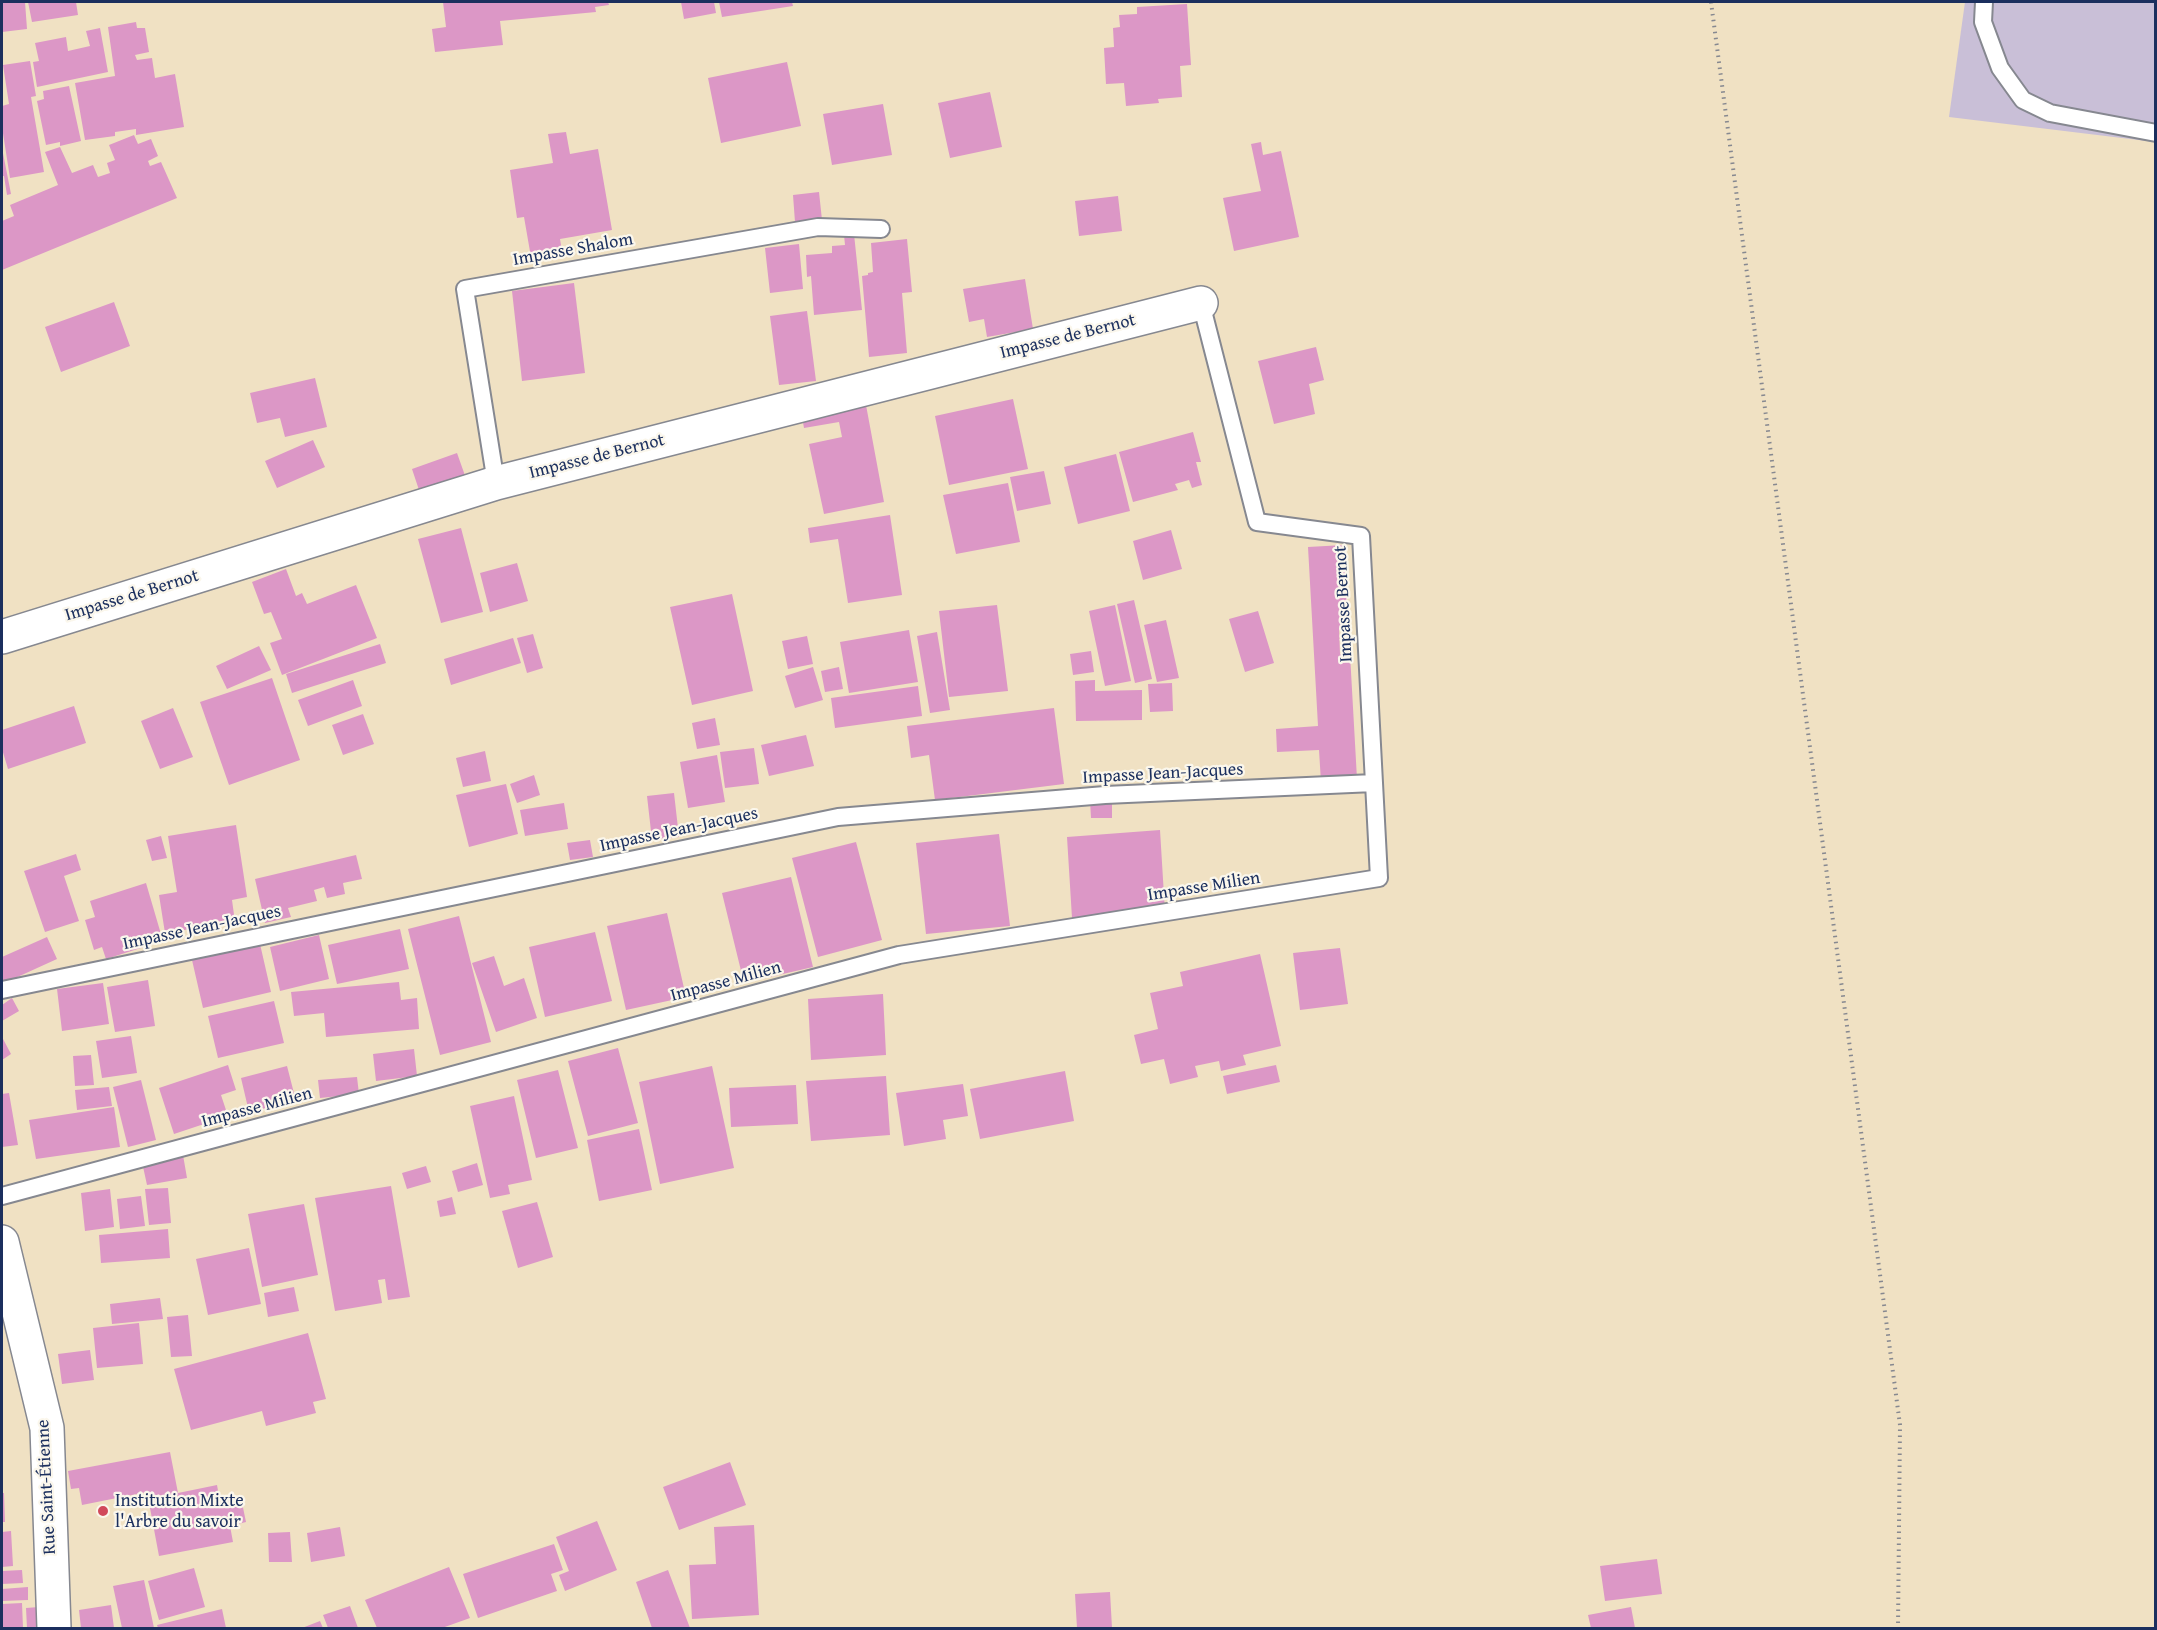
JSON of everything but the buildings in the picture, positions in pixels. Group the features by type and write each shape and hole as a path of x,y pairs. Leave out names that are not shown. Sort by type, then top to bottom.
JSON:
{"street":[{"name":"Impasse de Bernot","path":"2,637 496,483 1201,303"},
{"name":"Rue Saint-Étienne","path":"2,1242 47,1428 54,1629"}],"lane":[{"path":"1984,2 1983,22 2000,68 2023,100 2050,113 2156,133"},
{"name":"Impasse Shalom","path":"496,483 465,289 818,228 881,229"},
{"name":"Impasse Bernot","path":"1201,303 1257,522 1361,536 1374,783"},
{"name":"Impasse Jean-Jacques","path":"2,990 838,817 1105,795 1374,783"},
{"name":"Impasse Milien","path":"2,1196 899,955 1379,878 1374,783"}],"path":[{"path":"1712,2 1900,1425 1898,1629"}],"shaded area":[{"path":"1965,2 2155,2 2155,142 1949,117"}],"place":[{"name":"Institution Mixte l'Arbre du savoir","path":"103,1511"}]}
